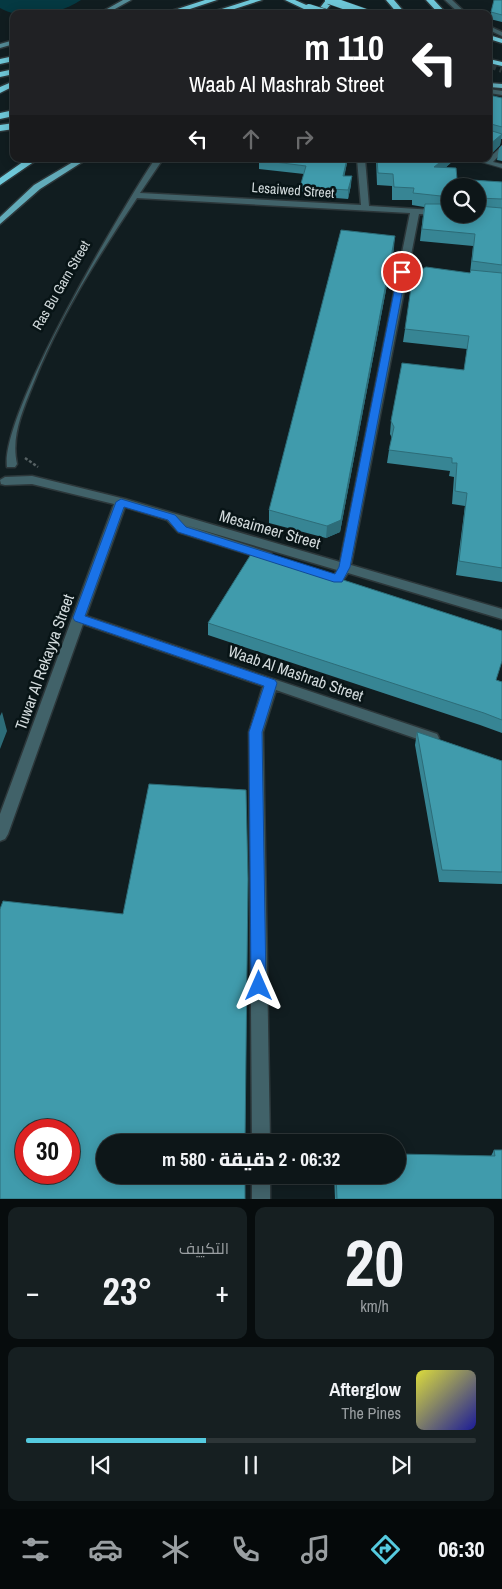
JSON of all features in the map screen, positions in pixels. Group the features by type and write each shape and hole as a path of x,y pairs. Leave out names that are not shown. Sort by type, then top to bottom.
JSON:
{"highway":[{"path":"180,10 214,0"},
{"path":"224,10 258,0"},
{"path":"241,10 262,0"},
{"path":"289,0 316,10"},
{"path":"329,0 358,10"},
{"path":"390,0 399,10"},
{"path":"430,0 439,10"},
{"path":"0,182 29,162"}],"main road":[{"path":"0,221 37,187 78,162"}],"street":[{"path":"109,10 128,0"},
{"path":"448,0 459,10"},
{"name":"Ras Bu Garn Street","path":"0,446 8,436 31,373 62,308 157,162"},
{"path":"361,162 365,208"},
{"name":"Lesaiwed Street","path":"134,195 441,212"},
{"path":"345,567 406,273 415,211"},
{"name":"Ras Bu Garn Street","path":"8,436 8,450 12,467"},
{"name":"Mesaimeer Street","path":"0,459 32,480"},
{"path":"3,482 12,467"},
{"name":"Mesaimeer Street","path":"3,482 32,480 121,502 502,614"},
{"name":"Tuwar Al Rekayya Street","path":"0,834 121,502"},
{"name":"Mesaimeer Street","path":"172,517 182,529 342,580 345,567"},
{"path":"450,614 454,601"},
{"name":"Waab Al Mashrab Street","path":"79,618 446,743"},
{"path":"261,1134 256,732 271,683"},
{"path":"261,1184 261,1199"}],"lane":[{"path":"492,159 502,148"},
{"path":"484,162 502,166"}],"path":[{"path":"22,456 44,470"}],"shaded area":[{"path":"0,0 81,0 60,10 10,10 10,12 0,8"}],"building":[{"path":"494,0 502,0 502,15 492,12"},
{"path":"492,96 502,98 502,127 492,124"},
{"path":"492,131 502,134 492,142"},
{"path":"275,162 346,162 343,176 352,176 348,190 300,187 306,166"},
{"path":"377,162 440,162 434,167 456,168 457,178 441,178 441,196 413,193 414,188 394,187 393,174 378,173"},
{"path":"486,181 502,182 502,199 486,198"},
{"path":"425,204 441,204 441,223 486,223 486,207 502,208 502,265 472,261 475,234 422,229"},
{"path":"341,230 395,236 341,520 327,526 269,510"},
{"path":"426,267 470,273 471,270 502,273 502,568 459,561 467,493 455,491 457,463 452,463 452,458 389,450 394,427 391,421 402,363 464,370 469,336 405,329 413,274"},
{"path":"253,551 502,631 502,661 496,680 502,682 502,720 208,623"},
{"path":"417,732 502,761 502,872 442,870"},
{"path":"149,784 246,790 248,879 245,1134 96,1134 96,1184 245,1184 245,1199 0,1199 0,909 3,901 123,914"},
{"path":"494,1150 502,1150 502,1199 337,1199 336,1184 406,1184 406,1154 495,1156"}],"tunnel":[{"path":"492,65 502,69"}],"route":[{"path":"259,986 256,732 262,706 271,683 79,618 121,502 172,517 177,526 182,529 338,579 345,567 402,272"}]}
